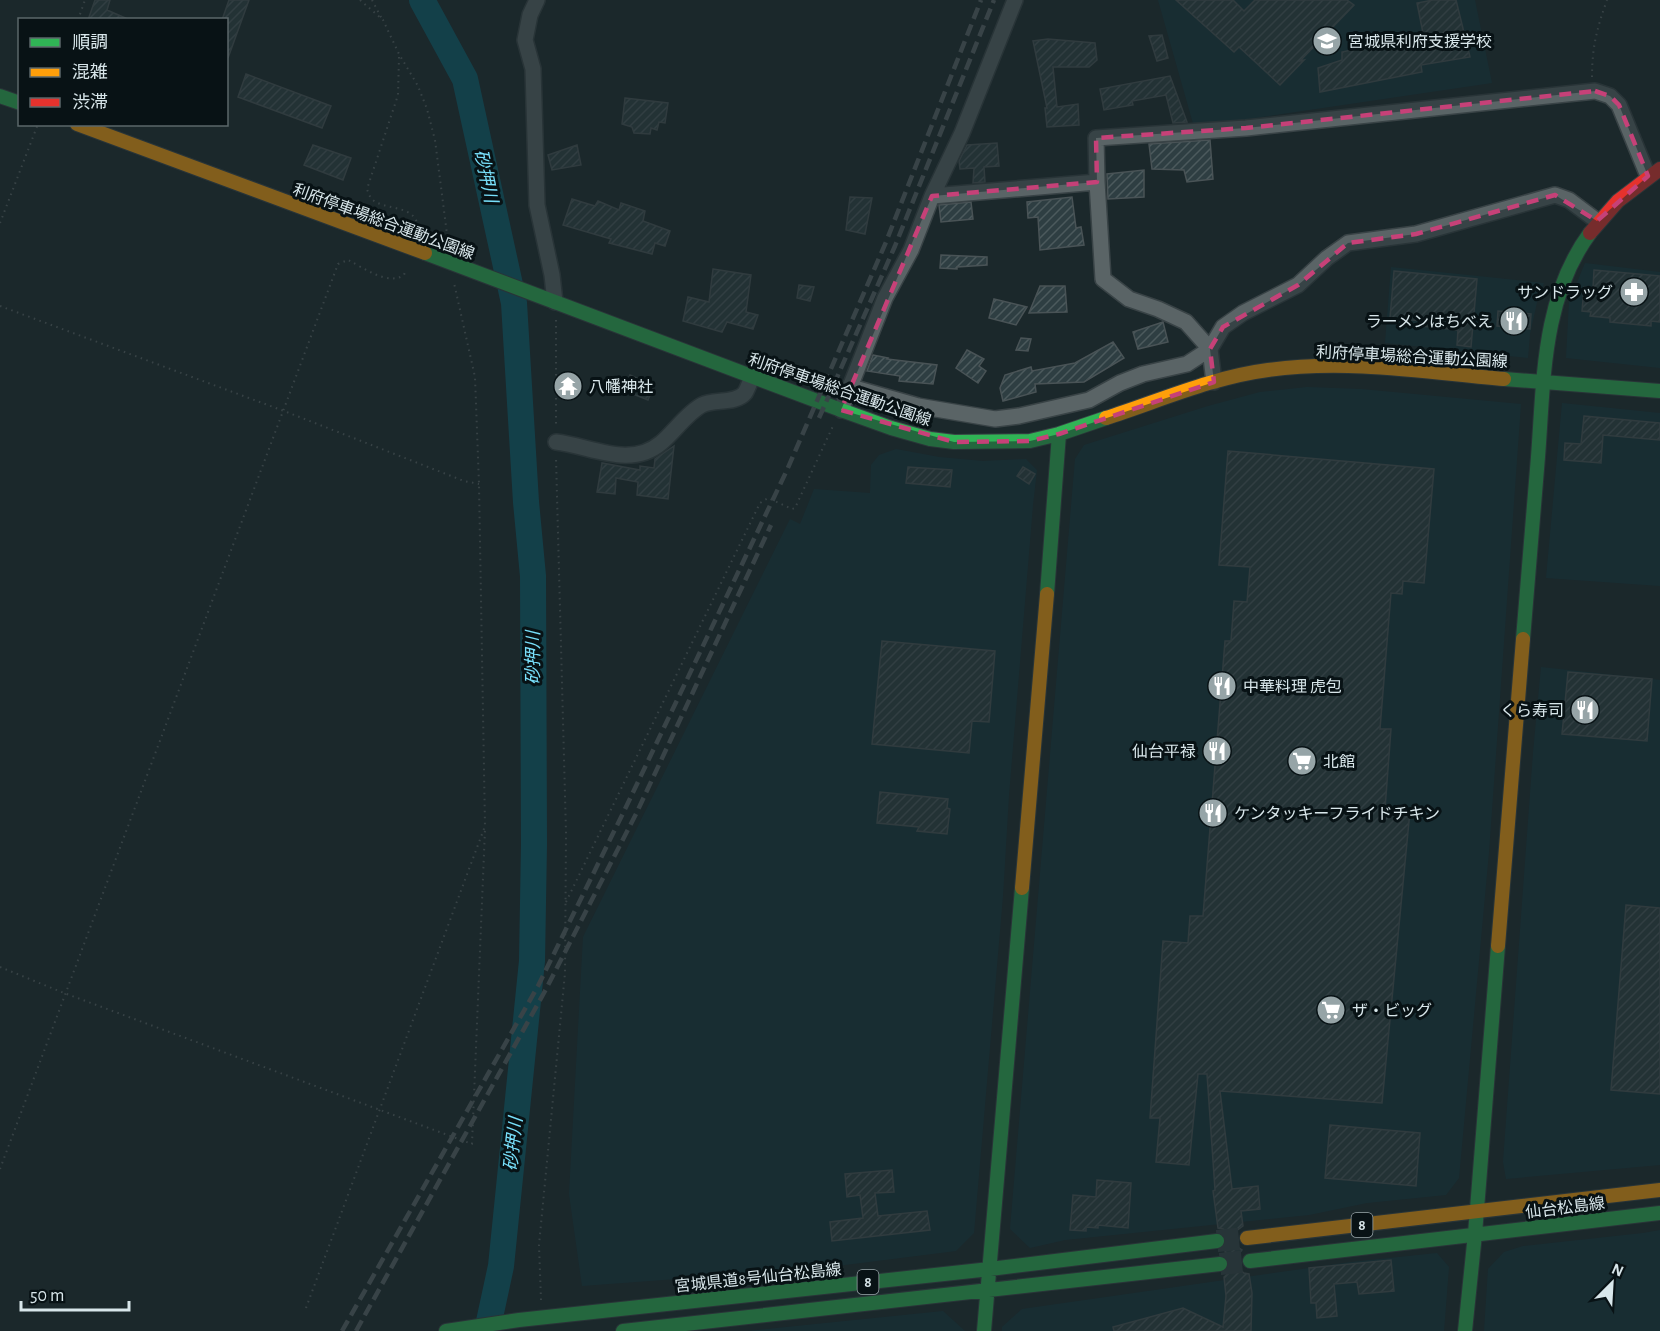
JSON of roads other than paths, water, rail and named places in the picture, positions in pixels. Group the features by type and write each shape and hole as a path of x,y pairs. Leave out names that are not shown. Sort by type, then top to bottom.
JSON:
{"main road":[{"path":"0,96 18,102"},
{"name":"利府停車場総合運動公園線","path":"82,126 841,410 930,439 954,442 1030,441 1059,434 1214,382 1266,370 1323,365 1543,380 1660,391"},
{"path":"1465,1331 1475,1234 1548,334 1561,285 1570,262 1597,221 1654,173"},
{"path":"984,1331 1059,434"},
{"name":"仙台松島線","path":"1476,1212 1660,1190"},
{"name":"8","path":"1247,1238 1476,1212"},
{"name":"仙台松島線","path":"1475,1234 1660,1213"},
{"name":"8","path":"1250,1261 1475,1234"},
{"name":"宮城県道8号仙台松島線","path":"446,1331 519,1320 990,1269 1217,1241"},
{"name":"8","path":"623,1331 1220,1264"}],"street":[{"path":"537,0 530,15 525,40 532,69 537,205 552,274 555,302"},
{"path":"841,410 885,298 910,250 932,196 962,133 1015,0"},
{"path":"1214,382 1210,349 1186,322 1129,299 1102,279 1096,138 1246,128 1592,92 1610,96 1618,105 1654,173"},
{"path":"932,196 1097,182"},
{"path":"850,387 918,406 995,419 1019,416 1089,400 1120,383 1143,374 1187,364 1210,349 1223,327 1243,313 1298,285 1327,258 1348,243 1416,234 1555,195 1569,201 1597,221"},
{"path":"556,442 624,456 651,450 700,405 735,399 744,394 753,376"}],"waterway":[{"name":"砂押川","path":"422,0 465,79 514,303 526,502 533,576 532,961 501,1266 487,1331"}],"tunnel":[{"path":"1217,1241 1247,1238"},
{"path":"1220,1264 1250,1261"}],"railway":[{"path":"342,1331 538,986 626,807 787,470 886,242 981,0"},
{"path":"819,418 895,246 994,0"},
{"path":"356,1331 545,991 636,814 771,525"}],"place":[{"name":"宮城県利府支援学校","path":"1327,41"},
{"name":"サンドラッグ","path":"1634,292"},
{"name":"ラーメンはちべえ","path":"1514,321"},
{"name":"八幡神社","path":"568,386"},
{"name":"中華料理 虎包","path":"1222,686"},
{"name":"くら寿司","path":"1585,710"},
{"name":"仙台平禄","path":"1217,751"},
{"name":"北館","path":"1302,761"},
{"name":"ケンタッキーフライドチキン","path":"1213,813"},
{"name":"ザ・ビッグ","path":"1331,1010"}]}
